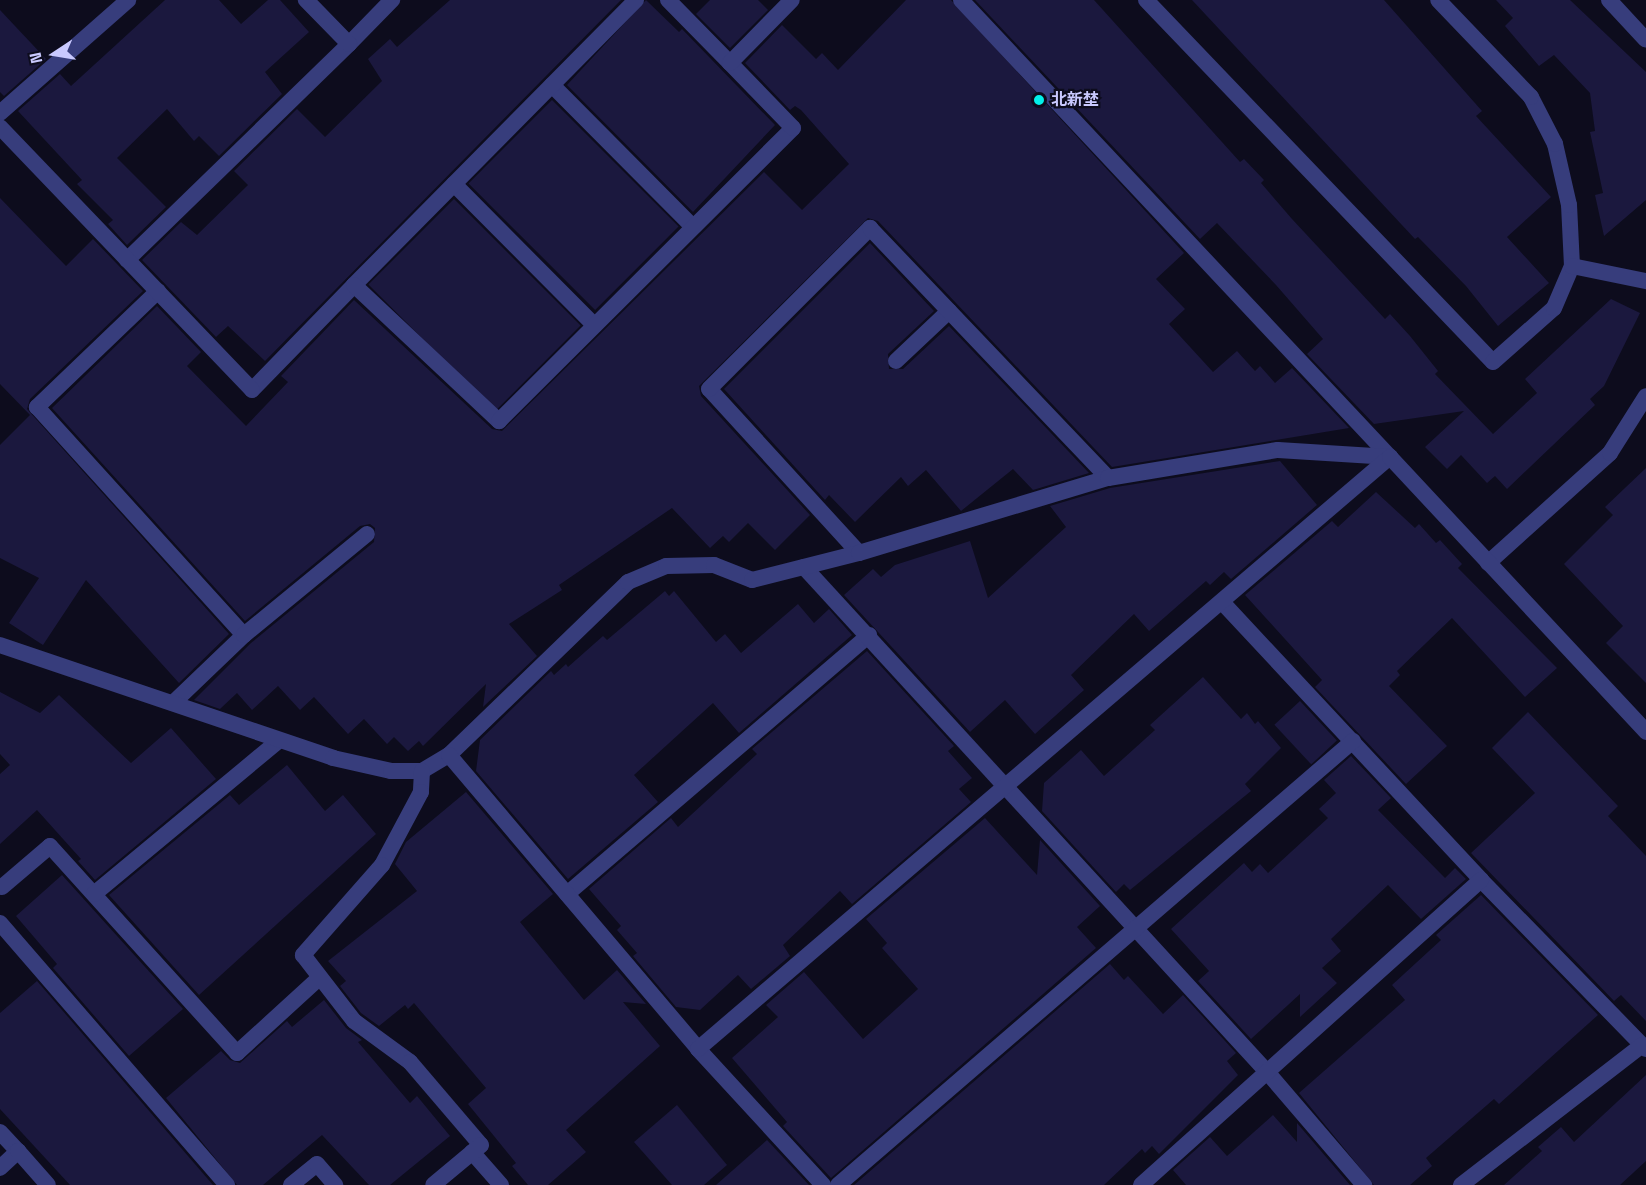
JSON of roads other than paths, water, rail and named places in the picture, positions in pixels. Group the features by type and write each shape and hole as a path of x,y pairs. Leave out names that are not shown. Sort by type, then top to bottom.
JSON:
{"street":[{"path":"0,113 129,0"},
{"path":"306,0 349,44"},
{"path":"128,260 392,0"},
{"path":"0,127 252,390 636,0"},
{"path":"354,285 499,421 793,128 668,0"},
{"path":"730,63 792,0"},
{"path":"961,0 1646,732"},
{"path":"1146,0 1493,362 1554,308 1572,266 1569,205 1555,144 1531,97 1438,0"},
{"path":"1609,0 1646,40"},
{"path":"552,85 693,227"},
{"path":"454,184 594,324"},
{"path":"859,553 709,389 870,228 1108,478"},
{"path":"1572,266 1646,281"},
{"path":"158,291 37,407 244,635"},
{"path":"896,361 949,311"},
{"path":"1488,564 1610,453 1646,396"},
{"path":"0,645 278,741 391,771 422,771 449,755 628,582 666,566 714,565 752,580 859,553 1108,478 1278,450 1390,458"},
{"path":"698,1049 1005,783 1390,458"},
{"path":"173,703 244,635 367,534"},
{"path":"804,567 1135,926 1268,1073 1364,1185"},
{"path":"1222,602 1481,880 1644,1047 1461,1185"},
{"path":"567,894 869,635"},
{"path":"94,894 278,741"},
{"path":"838,1185 1135,926 1353,741"},
{"path":"449,755 698,1049 823,1185"},
{"path":"422,771 421,792 382,865 303,955 354,1022 410,1062 481,1145 433,1185"},
{"path":"1,887 50,846 237,1053 320,978"},
{"path":"1141,1185 1481,880"},
{"path":"0,923 227,1185"},
{"path":"0,1132 48,1185"},
{"path":"0,1168 18,1151"},
{"path":"472,1152 501,1185"},
{"path":"291,1185 317,1164 335,1185"}],"place":[{"name":"北新埜","path":"1039,100"}]}
